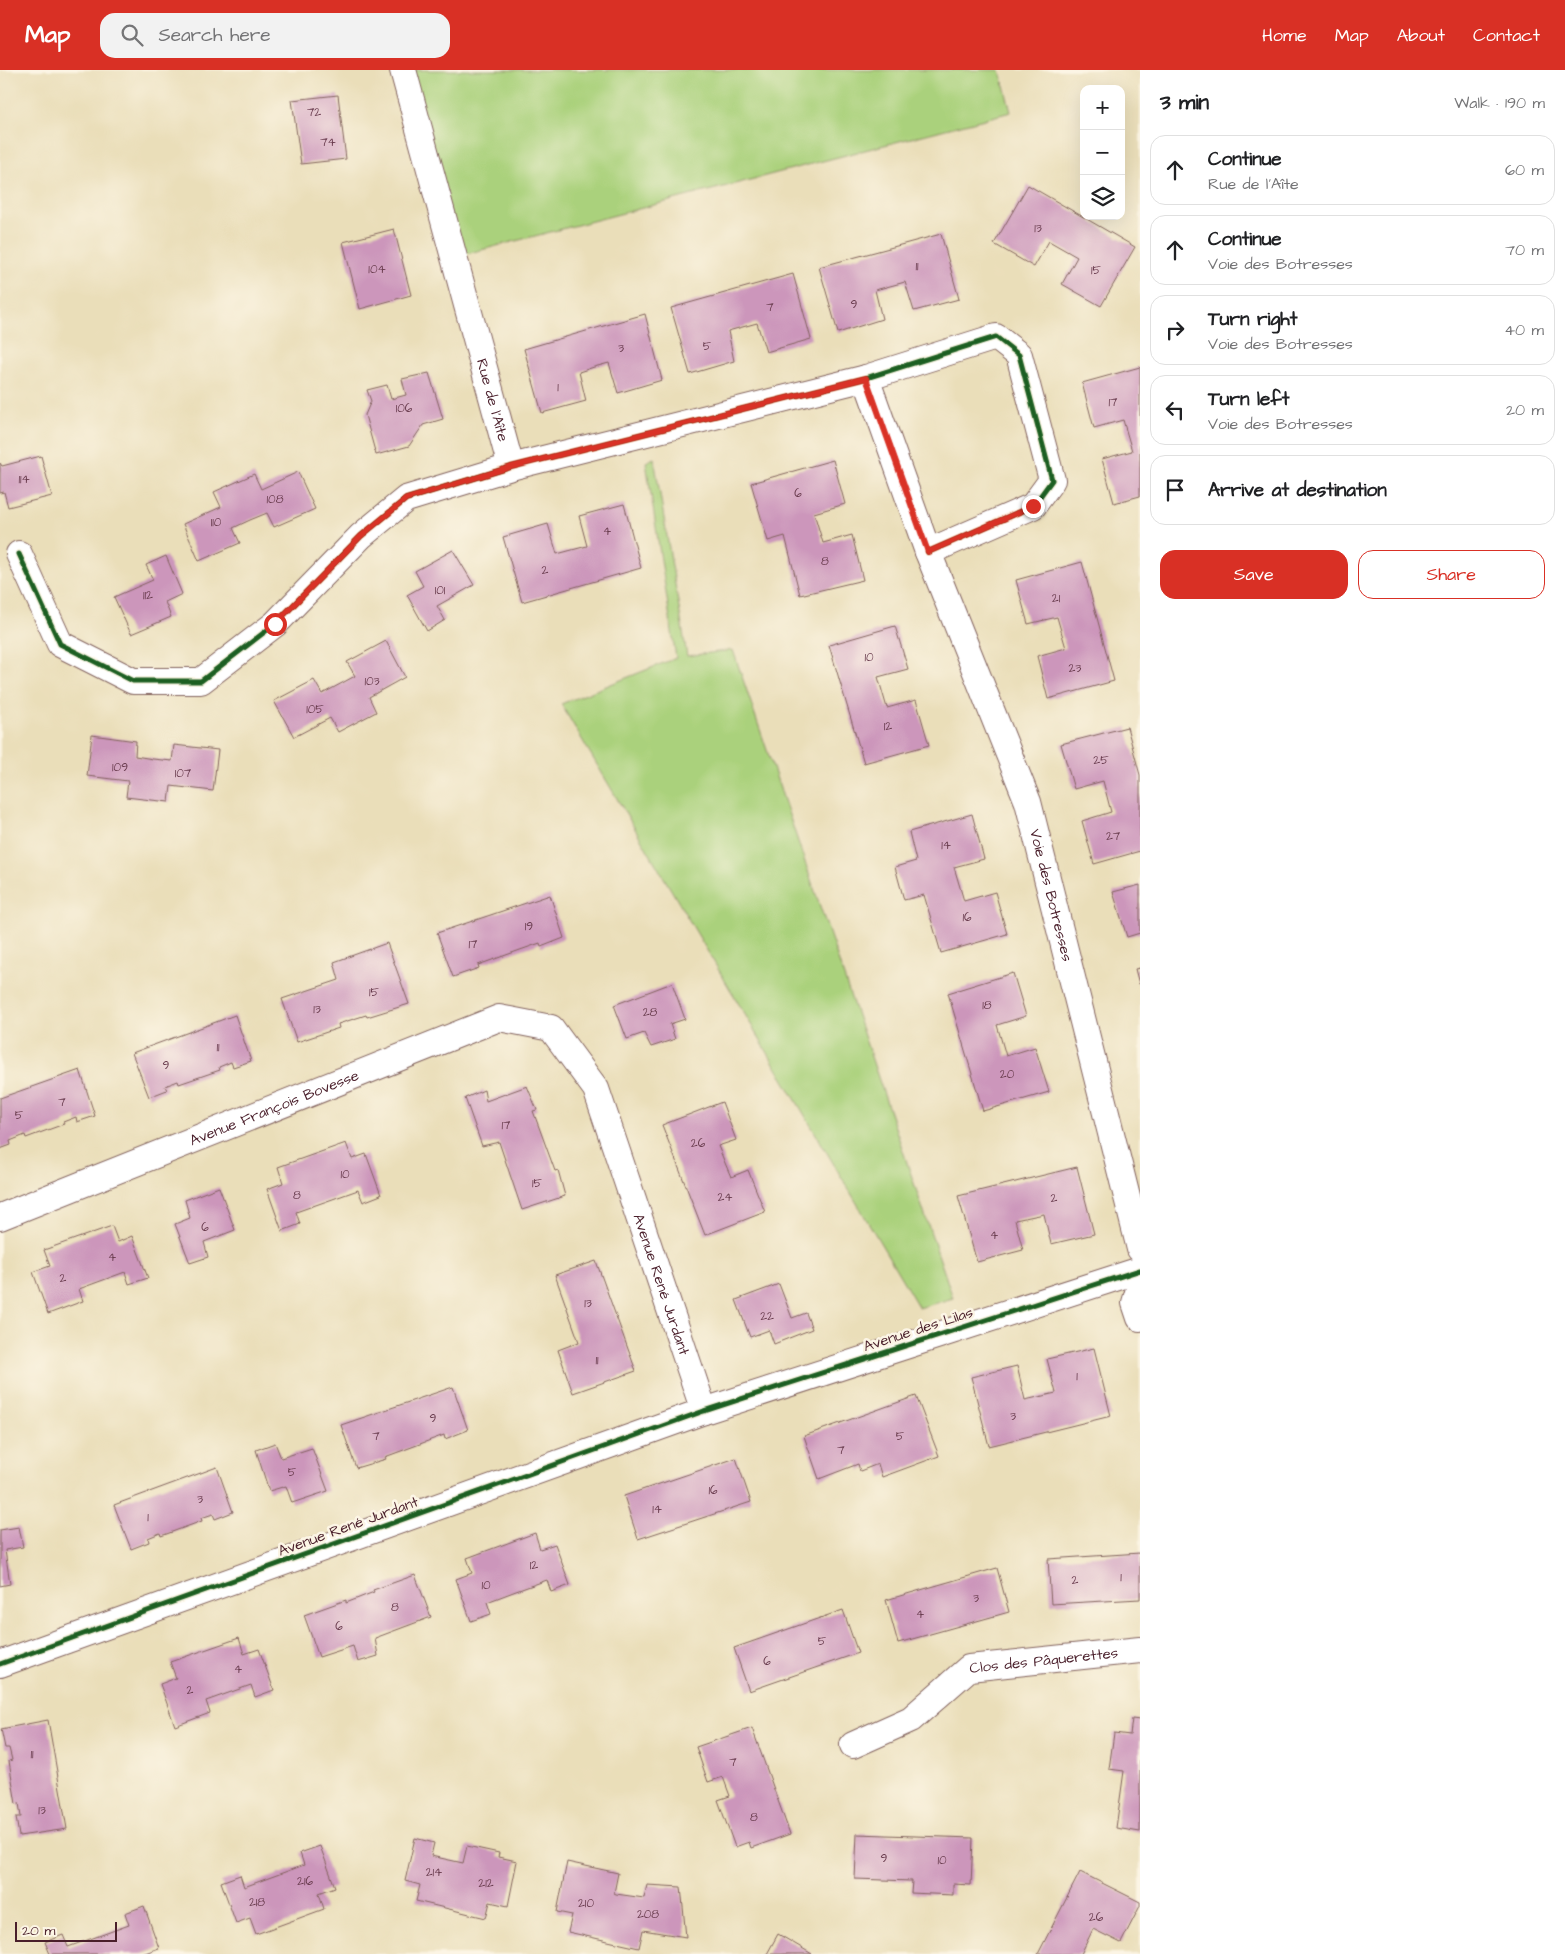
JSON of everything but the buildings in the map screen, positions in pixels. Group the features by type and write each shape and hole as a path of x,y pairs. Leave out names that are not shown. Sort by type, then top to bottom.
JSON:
{"street":[{"name":"Rue de l'Aîte","path":"402,70 511,467"},
{"path":"19,554 60,644 133,681 201,681 275,624 361,536 406,499 511,467 866,378 996,337 1019,355 1052,480 1033,506 928,552"},
{"name":"Voie des Botresses","path":"866,378 928,552 1028,802 1140,1249"},
{"name":"Avenue François Bovesse","path":"0,1217 499,1018 551,1028"},
{"name":"Avenue René Jurdant","path":"0,1664 704,1412 596,1089 551,1028"},
{"name":"Avenue des Lilas","path":"704,1412 1140,1270"},
{"path":"1140,1286 1135,1303 1140,1318"},
{"name":"Clos des Pâquerettes","path":"854,1745 911,1719 969,1668 1140,1650"}],"green space":[{"path":"408,70 1000,70 1011,112 462,255"},
{"path":"654,458 687,656 733,650 953,1298 919,1308 561,704 676,658 646,462"}],"cycle path":[{"path":"19,554 60,644 133,681 201,681 275,624 361,536 406,499 511,467 866,378 996,337 1019,355 1052,480 1033,506 928,552"},
{"path":"0,1664 704,1411 1140,1270"}],"route":[{"path":"275,624 361,536 406,499 511,467 866,378 928,552 1033,506"}]}
